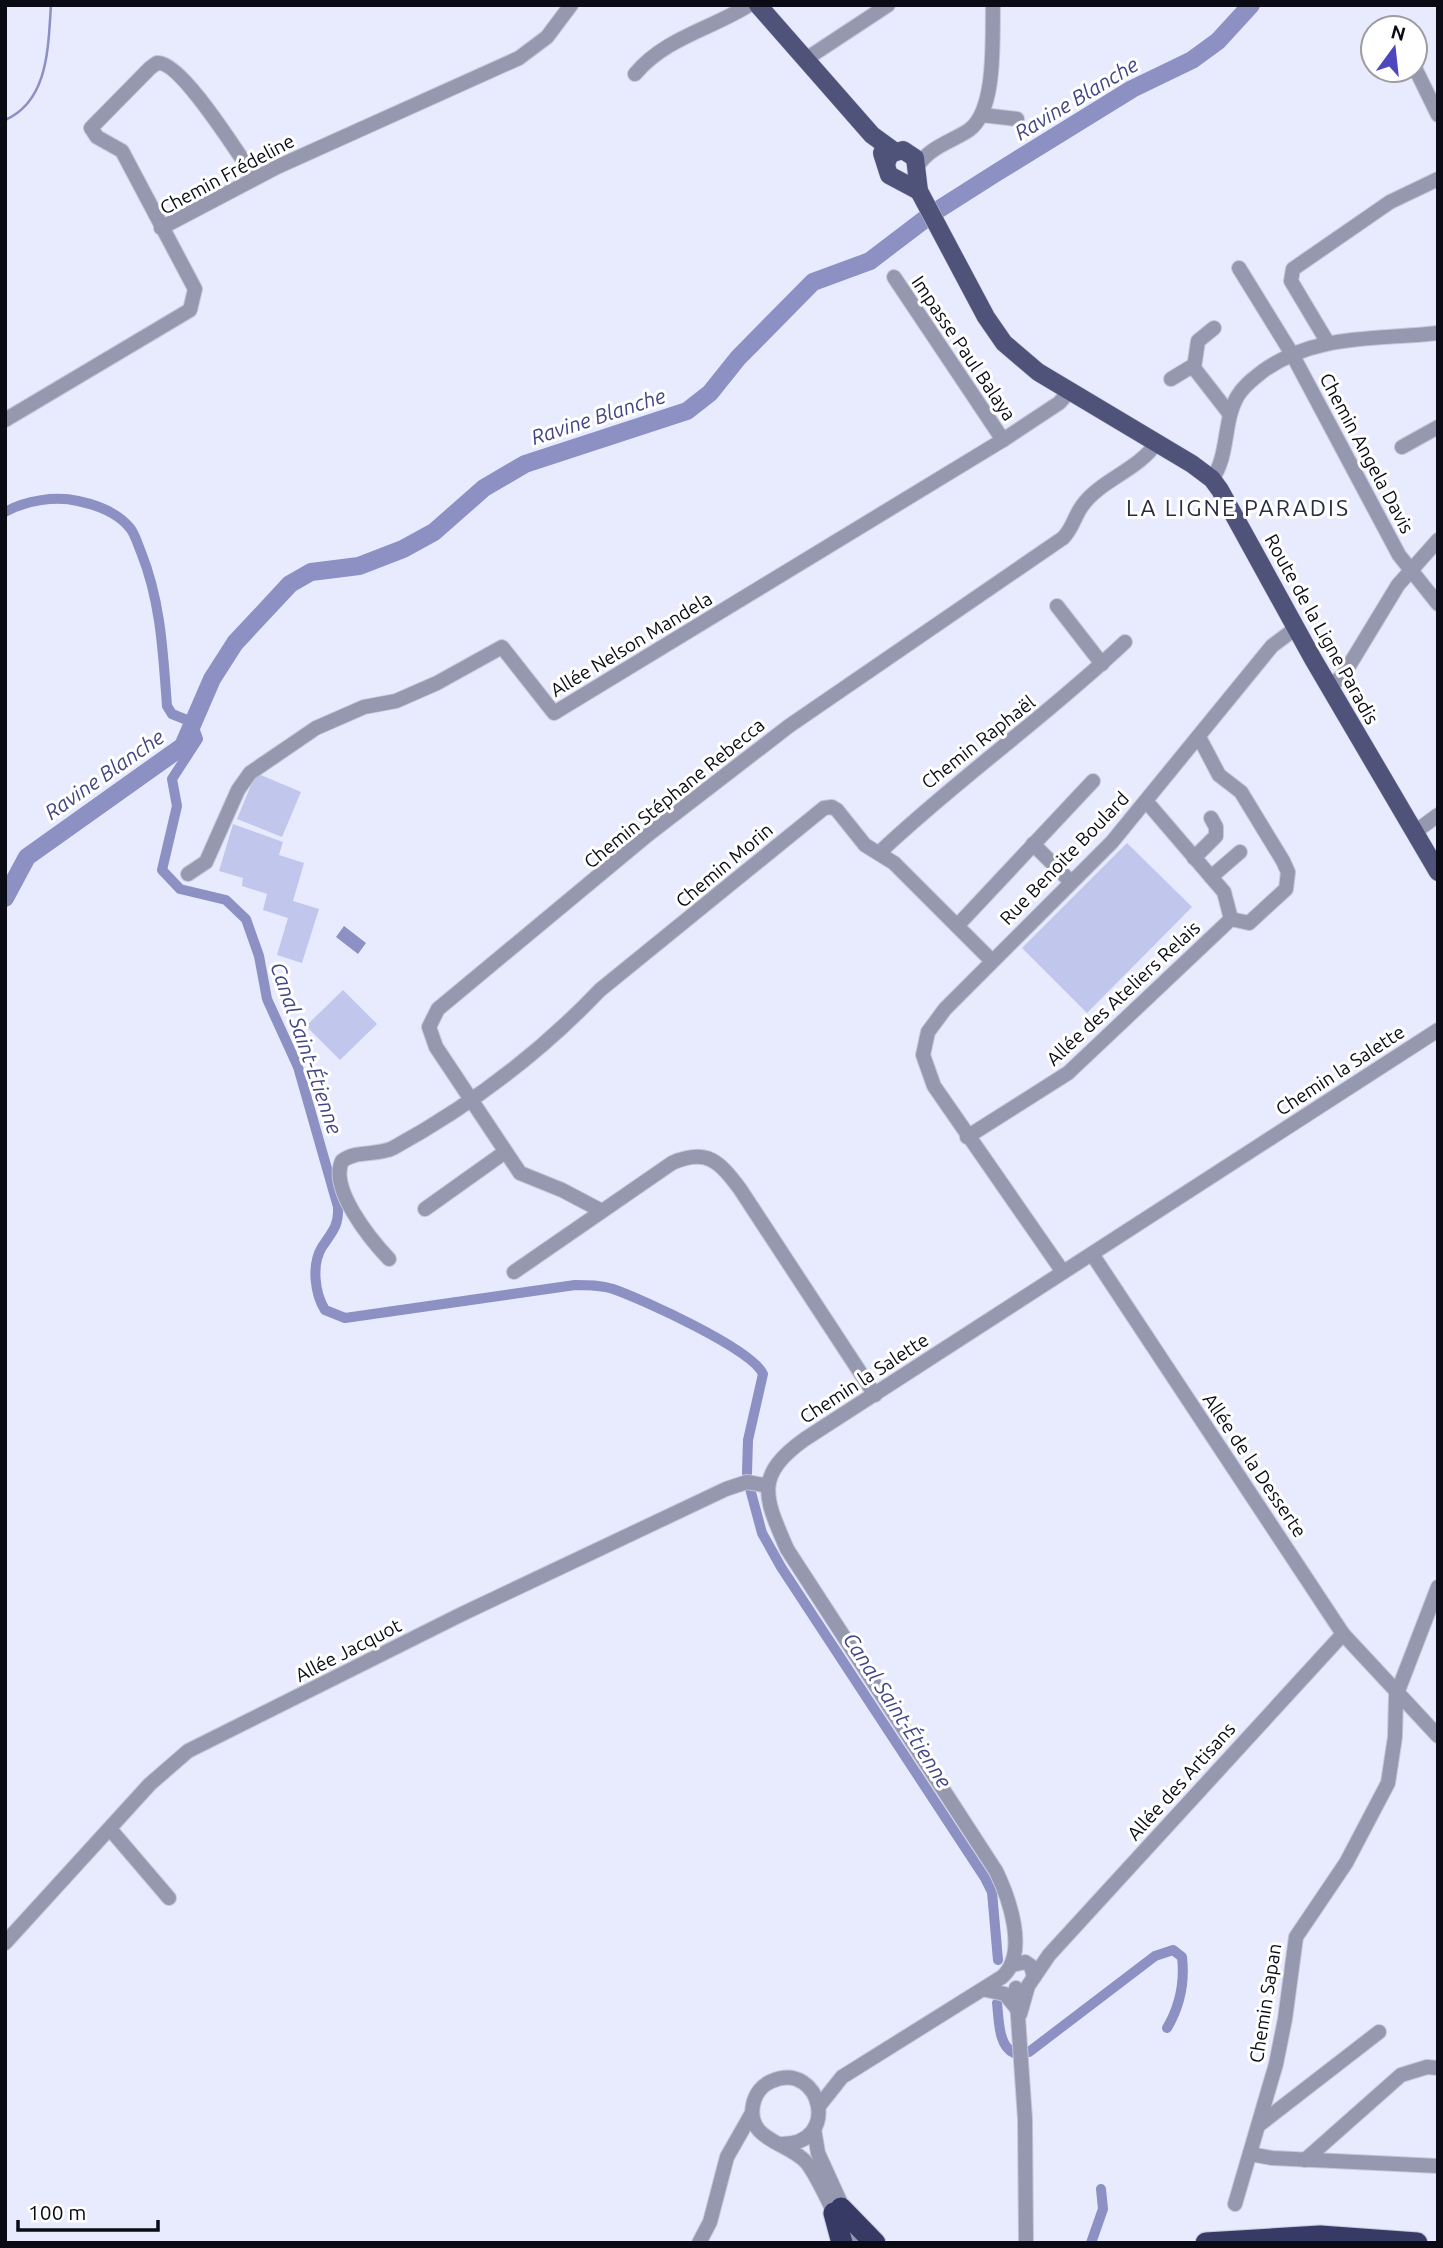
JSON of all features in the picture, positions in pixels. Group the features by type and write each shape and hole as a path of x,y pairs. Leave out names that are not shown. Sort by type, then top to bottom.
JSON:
{"highway":[{"path":"837,2210 842,2243"},
{"path":"837,2210 875,2243"},
{"path":"1206,2243 1320,2236 1417,2243"}],"main road":[{"path":"758,5 872,135 904,164"},
{"name":"Route de la Ligne Paradis","path":"904,164 986,317 1004,343 1038,372 1157,442 1212,478 1438,872"}],"street":[{"name":"Chemin Frédeline","path":"5,420 190,310 195,289 161,228 255,178 519,58 547,37 571,5"},
{"path":"635,74 667,45 721,23 749,5"},
{"path":"806,59 888,5"},
{"path":"904,164 972,127 982,116 989,80 992,11 981,5"},
{"path":"161,228 122,150 97,137 91,128 157,63 169,65 210,112 255,178"},
{"path":"1433,96 1438,115"},
{"path":"982,116 1017,119"},
{"path":"1328,343 1291,281 1293,269 1390,202 1438,179"},
{"name":"Chemin Angela Davis","path":"1239,268 1292,354 1391,540 1438,604"},
{"name":"Impasse Paul Balaya","path":"894,277 1003,440"},
{"path":"1214,328 1198,341 1194,365 1196,373 1229,414"},
{"path":"1212,478 1219,465 1229,414 1237,397 1251,381 1292,354 1359,337 1438,333"},
{"path":"1171,379 1194,365"},
{"name":"Allée Nelson Mandela","path":"188,874 206,862 238,790 250,774 316,728 364,707 397,701 437,683 502,647 554,713 1003,440 1059,403 1070,391"},
{"path":"1402,447 1438,427"},
{"name":"Chemin Stéphane Rebecca","path":"600,1210 562,1190 523,1176 431,1037 429,1027 438,1009 645,837 789,726 1063,538 1072,529 1083,504 1142,460 1157,442"},
{"path":"1330,687 1344,674 1378,615 1410,569 1438,540"},
{"path":"1057,606 1102,664"},
{"name":"Rue Benoite Boulard","path":"967,1138 933,1086 923,1055 928,1032 991,960 1112,842 1272,646 1296,628"},
{"name":"Chemin Raphaël","path":"879,853 942,795 1040,720 1125,642"},
{"path":"1146,801 1224,892 1231,919 1249,923 1286,889 1288,872 1241,792 1219,775 1199,737"},
{"path":"957,926 1093,782"},
{"name":"Chemin Morin","path":"389,1259 366,1235 355,1217 340,1166 353,1156 391,1149 471,1100 536,1051 600,990 824,808 832,807 837,810 865,845 894,863 991,960"},
{"path":"1415,832 1438,816"},
{"path":"1194,858 1216,836 1216,827 1210,818"},
{"path":"1033,844 1071,882"},
{"path":"1211,877 1240,852"},
{"name":"Allée des Ateliers Relais","path":"967,1138 1068,1073 1231,919"},
{"name":"Chemin la Salette","path":"768,1486 775,1465 787,1451 1438,1030"},
{"path":"967,1138 1063,1272"},
{"path":"425,1209 505,1152"},
{"path":"514,1272 600,1210 688,1156 706,1157 723,1166 875,1395"},
{"name":"Allée de la Desserte","path":"1092,1254 1343,1633 1438,1735"},
{"name":"Allée Jacquot","path":"5,1943 150,1784 188,1751 461,1614 726,1489 747,1482 768,1486"},
{"path":"768,1486 769,1506 787,1549 996,1871 1009,1905 1020,1975 1026,2243"},
{"name":"Chemin Sapan","path":"1235,2204 1286,2019 1296,1937 1346,1863 1388,1783 1394,1749 1398,1690 1438,1587"},
{"name":"Allée des Artisans","path":"842,2077 986,1990 1020,1975 1049,1955 1343,1633"},
{"path":"110,1829 169,1898"},
{"path":"986,1990 1005,1994 1020,2014"},
{"path":"1259,2124 1379,2032"},
{"path":"1305,2160 1401,2075 1427,2067 1438,2068"},
{"path":"765,2137 754,2122 752,2113 753,2102 765,2085 785,2078 804,2084 842,2077"},
{"path":"842,2077 819,2106 814,2142 850,2243"},
{"path":"804,2084 816,2097 819,2106"},
{"path":"699,2243 710,2222 727,2157 752,2113"},
{"path":"781,2144 800,2141 814,2129"},
{"path":"733,2144 745,2138 765,2137 792,2149 807,2164 859,2243"},
{"path":"1250,2154 1305,2160 1438,2166"}],"shaded area":[{"path":"256,773 301,792 282,837 237,819"},
{"path":"233,824 283,842 279,855 304,863 293,901 319,909 302,963 277,955 288,918 263,910 267,894 242,886 243,878 219,871"},
{"path":"1127,843 1192,907 1087,1013 1022,948"},
{"path":"344,926 366,943 358,954 336,937"},
{"path":"343,990 377,1024 340,1060 306,1026"}],"waterway":[{"path":"5,120 30,100 38,86 47,54 51,5"},
{"name":"Ravine Blanche","path":"5,898 27,857 183,746 212,679 235,643 290,584 311,572 359,566 403,549 434,532 484,488 525,464 687,411 710,393 738,358 813,282 870,261 933,213 996,173 1132,89 1192,60 1218,41 1251,5"},
{"name":"Canal Saint-Étienne","path":"5,512 41,500 78,501 113,513 130,528 136,540 148,571 157,609 167,706 172,714 192,722 198,739 172,779 177,806 162,870 180,889 226,900 246,919 259,956 267,999 298,1067 338,1207 336,1224 316,1262 317,1288 325,1310 345,1318 575,1285 604,1287 627,1294 718,1339 755,1364 763,1374 748,1440 747,1473"},
{"name":"Canal Saint-Étienne","path":"749,1485 762,1533 781,1567 985,1878 992,1892 998,1960"},
{"name":"Canal Saint-Étienne","path":"1029,2052 1155,1956 1173,1950 1182,1957 1183,1976 1178,2003 1167,2028"},
{"name":"Canal Saint-Étienne","path":"997,2003 1002,2038 1014,2053"},
{"name":"Canal Saint-Étienne","path":"1091,2243 1103,2209 1101,2189"}],"district":[{"name":"LA LIGNE PARADIS","path":"1238,507"}]}
